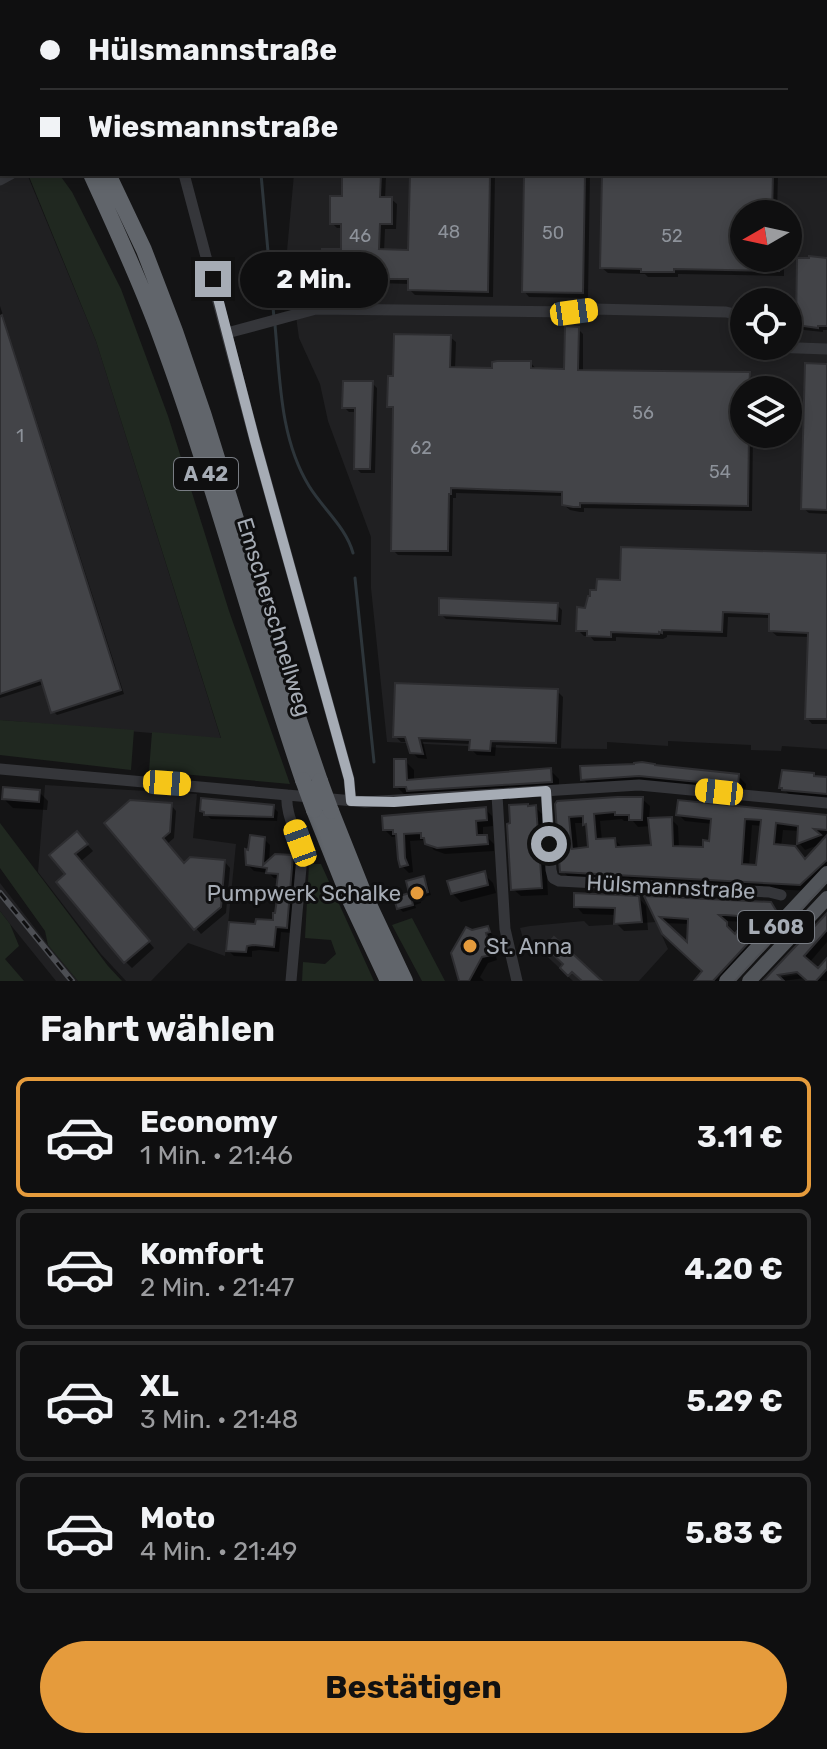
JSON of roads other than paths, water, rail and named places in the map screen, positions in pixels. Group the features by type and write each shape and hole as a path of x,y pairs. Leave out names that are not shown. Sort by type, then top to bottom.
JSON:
{"highway":[{"name":"Emscherschnellweg","path":"92,176 165,349 303,780 322,810 405,981"},
{"name":"Emscherschnellweg","path":"109,176 144,250 175,331 320,781 322,810 350,900 388,981"}],"main road":[{"name":"L 608","path":"726,981 827,873"},
{"name":"L 608","path":"749,981 827,898"}],"street":[{"path":"185,176 349,779 351,801"},
{"path":"227,333 316,309 574,312 592,309 730,313"},
{"path":"802,348 827,349"},
{"path":"0,769 351,801 394,802 639,785 827,803"},
{"name":"Hülsmannstraße","path":"546,791 551,870 553,878 559,881 781,895"},
{"path":"287,795 286,804 302,856 291,981"},
{"path":"497,795 505,929 517,981"}],"waterway":[{"path":"261,176 274,318"},
{"path":"275,325 280,387 292,449 309,486 340,526 353,553"},
{"path":"355,578 374,762"}],"tram line":[{"path":"735,981 827,882"}],"railway":[{"path":"0,893 72,981"}],"place":[{"name":"Pumpwerk Schalke","path":"417,893"},
{"name":"St. Anna","path":"470,946"}]}
